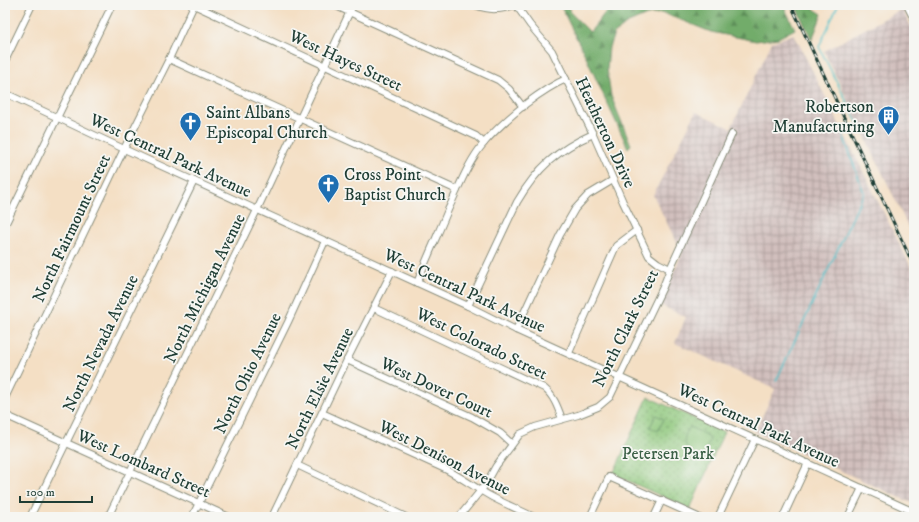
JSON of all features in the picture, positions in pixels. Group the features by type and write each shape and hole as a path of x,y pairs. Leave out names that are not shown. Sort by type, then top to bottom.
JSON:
{"main road":[{"path":"908,5 914,16"}],"street":[{"path":"5,61 32,5"},
{"path":"5,225 112,5"},
{"name":"North Fairmount Street","path":"5,398 194,5"},
{"name":"West Hayes Street","path":"194,5 476,136 484,143"},
{"path":"334,5 498,80 509,89 523,107"},
{"name":"North Michigan Avenue","path":"108,517 257,210 352,5"},
{"path":"475,5 493,10 515,5"},
{"name":"Heatherton Drive","path":"515,5 552,51 593,134 649,256 658,263 670,269"},
{"path":"169,59 457,190"},
{"path":"417,283 457,190 467,170 484,143 497,129 523,107 556,83 566,79"},
{"name":"West Central Park Avenue","path":"5,93 468,306 516,330 914,512"},
{"path":"468,306 526,186 553,156 578,140 593,134"},
{"name":"North Clark Street","path":"460,517 481,491 520,434 527,430 598,407 610,397 621,377 663,287 732,134"},
{"path":"516,330 560,235 572,214 581,201 588,195 613,180"},
{"name":"North Nevada Avenue","path":"30,517 194,181"},
{"path":"569,353 616,246 636,230"},
{"name":"North Ohio Avenue","path":"192,517 288,322 325,241"},
{"name":"North Elsie Avenue","path":"272,517 347,360 392,271"},
{"name":"West Colorado Street","path":"374,308 544,388 549,392 554,400 562,419"},
{"name":"West Dover Court","path":"347,360 472,417 500,432 512,444"},
{"name":"West Denison Avenue","path":"322,412 443,468 461,477 481,491 534,517"},
{"name":"West Lombard Street","path":"5,415 229,517"},
{"path":"718,517 755,439"},
{"path":"783,517 808,463"},
{"path":"297,465 406,517"},
{"path":"590,517 609,477 698,517"},
{"path":"848,517 862,488"},
{"path":"654,517 662,500"},
{"path":"911,517 914,512"}],"shaded area":[{"path":"902,9 914,32 914,239 824,51"},
{"path":"794,34 914,273 914,504 755,432 775,389 675,343 686,317 660,305 682,253 653,195 696,112 731,128 772,42"}],"green space":[{"path":"560,5 567,5 571,13 590,32 611,5 783,5 795,29 778,38 756,41 711,32 663,13 647,15 626,24 614,34 609,47 607,69 611,96 631,145 628,148"},
{"path":"795,5 813,5 814,9 822,14 812,40"},
{"name":"Petersen Park","path":"648,397 724,432 690,509 613,474"},
{"path":"656,415 664,419 658,431 650,427"},
{"path":"690,427 706,435 710,440 702,458 689,450 686,446 686,432"}],"waterway":[{"path":"838,5 819,47 858,124"},
{"path":"776,381 864,193 842,132"}],"railway":[{"path":"791,5 914,266"}],"place":[{"name":"Robertson Manufacturing","path":"889,136"},
{"name":"Saint Albans Episcopal Church","path":"190,142"},
{"name":"Cross Point Baptist Church","path":"329,204"}]}
